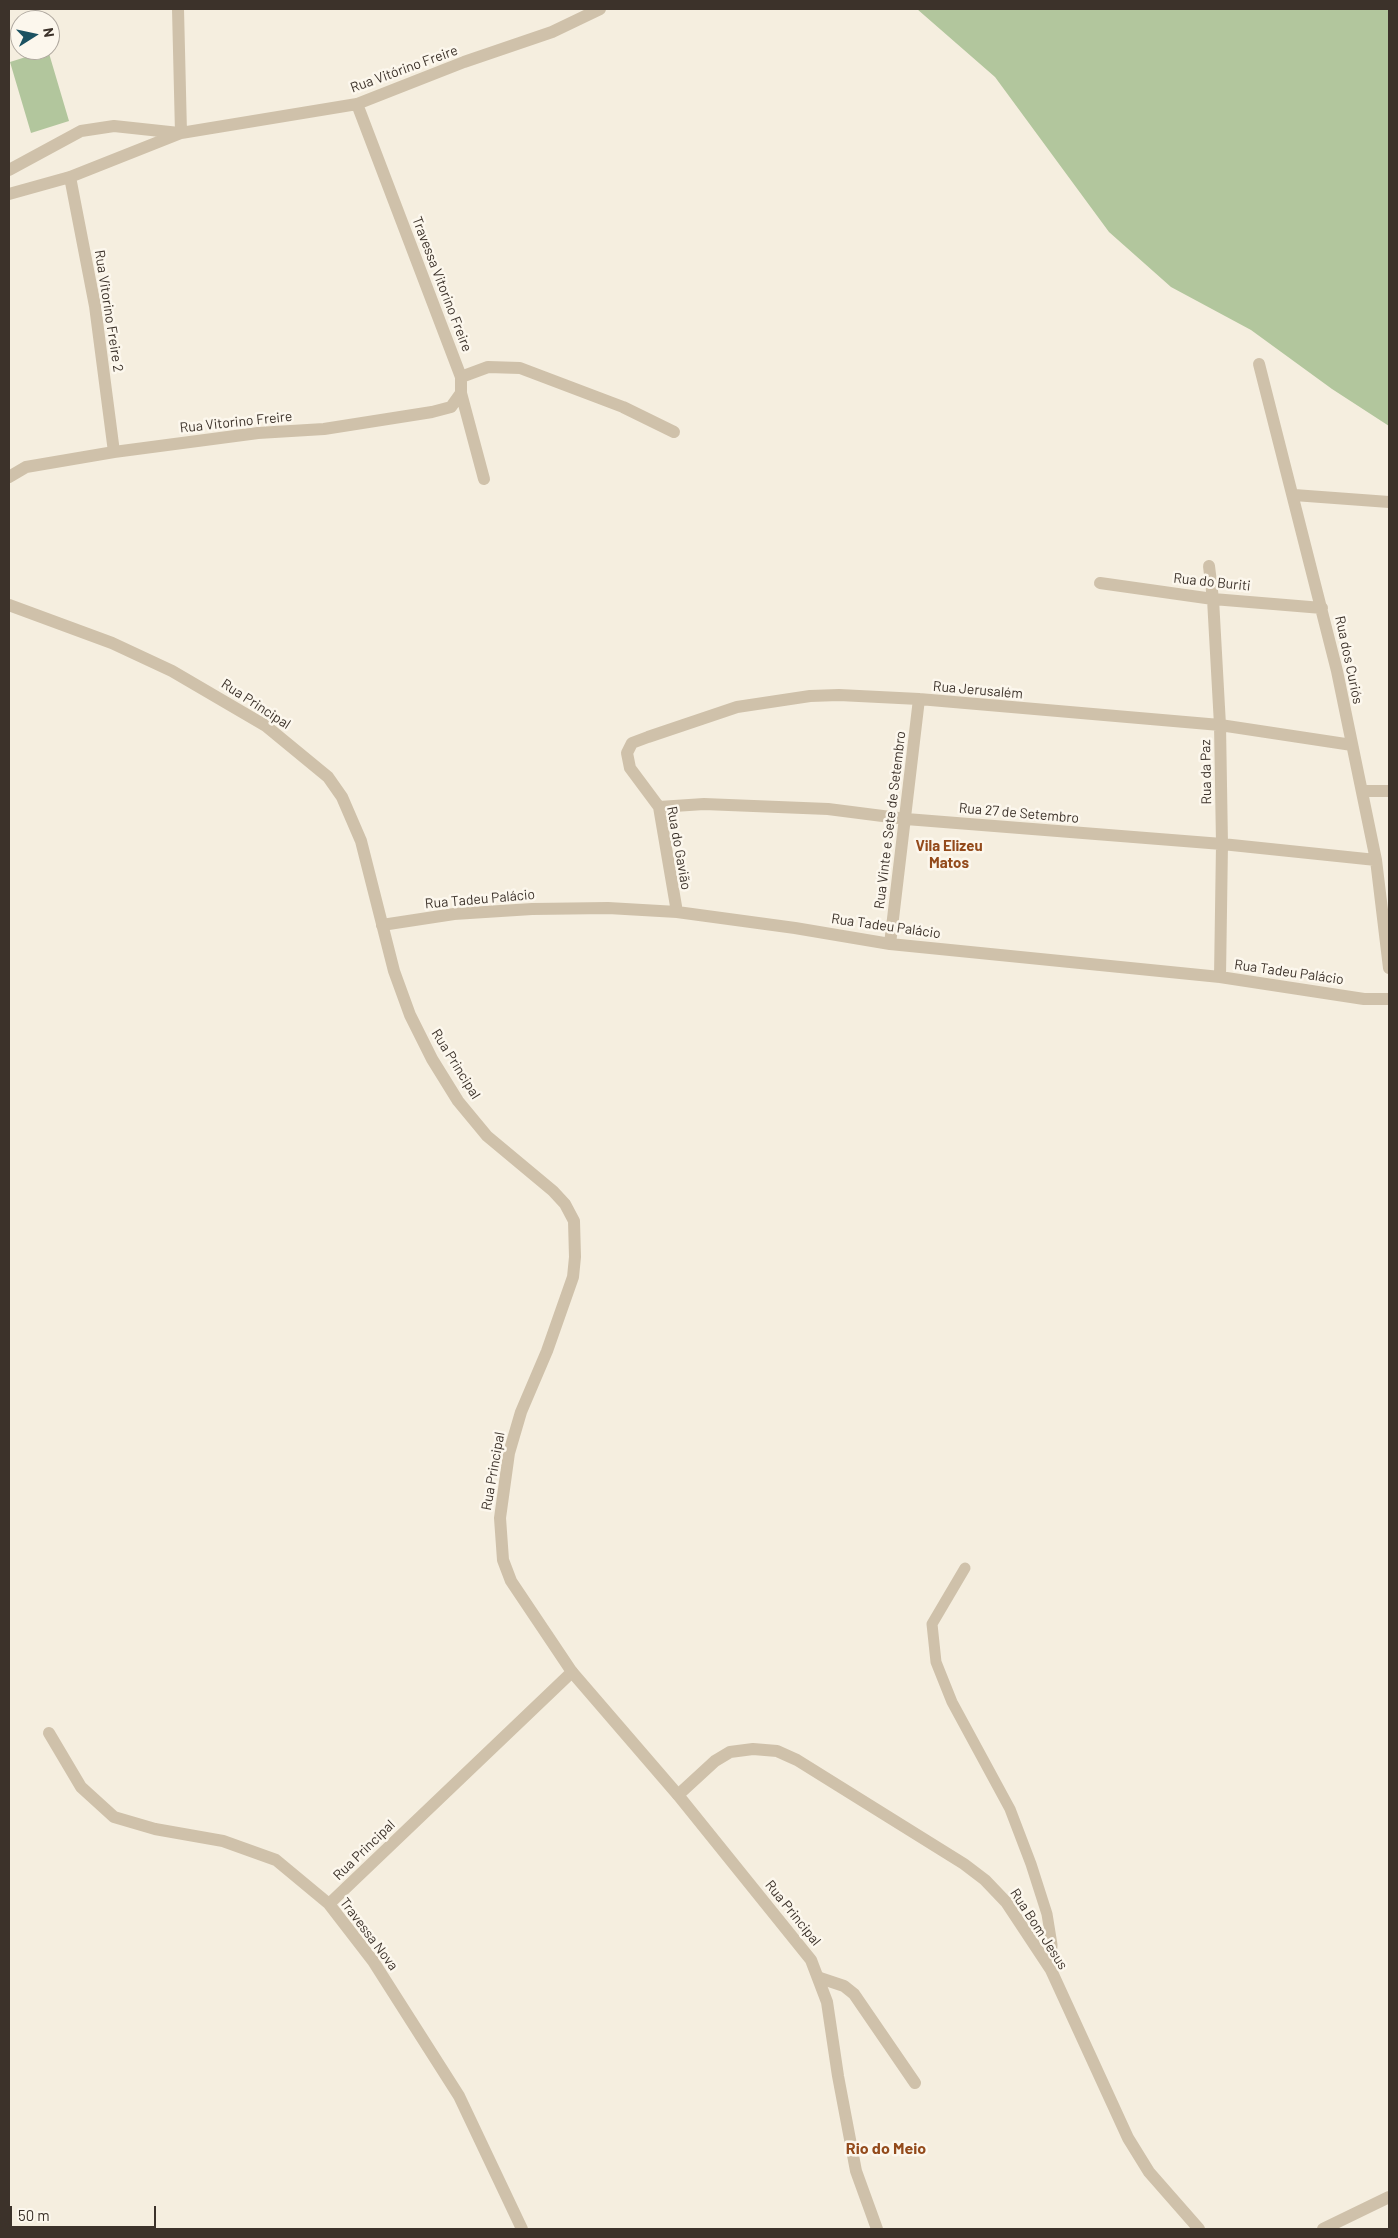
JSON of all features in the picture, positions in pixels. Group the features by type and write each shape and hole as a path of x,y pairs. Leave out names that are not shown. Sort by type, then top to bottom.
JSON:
{"street":[{"path":"178,9 181,133"},
{"name":"Rua Vitórino Freire","path":"9,194 70,177 181,133 357,104 464,62 552,32 600,9"},
{"name":"Travessa Vitorino Freire","path":"357,104 461,377 461,393 484,479"},
{"name":"Rua Vitórino Freire","path":"9,170 81,131 114,126 181,133"},
{"name":"Rua Vitorino Freire 2","path":"70,177 95,306 114,452"},
{"name":"Rua dos Curiós","path":"1259,364 1322,608 1362,791 1376,860 1389,968"},
{"path":"461,377 488,367 520,368 623,408 674,432"},
{"name":"Rua Vitorino Freire","path":"9,477 26,467 114,452 258,433 324,429 432,412 451,408 461,393"},
{"path":"1294,495 1389,502"},
{"name":"Rua da Paz","path":"1209,566 1213,599 1220,725 1222,844 1220,977"},
{"name":"Rua do Buriti","path":"1100,583 1213,599 1322,608"},
{"name":"Rua Principal","path":"9,605 112,642 172,670 266,726 328,777 346,806 361,841 375,887 382,925 410,1015 432,1059 458,1100 487,1136 554,1191 565,1204 574,1221 575,1257 573,1277 547,1351 521,1412 509,1453 500,1518 503,1560 511,1581 572,1672 678,1794 804,1950 820,1978 828,2002 838,2076 856,2171 877,2229"},
{"name":"Rua Jerusalém","path":"630,768 627,753 632,743 712,713 737,706 810,696 919,699 1220,725 1352,745"},
{"name":"Rua Vinte e Sete de Setembro","path":"890,944 919,699"},
{"name":"Rua do Gavião","path":"630,768 659,807 677,912"},
{"path":"1362,791 1389,791"},
{"name":"Rua 27 de Setembro","path":"659,807 741,804 828,809 906,819 1222,844 1376,860"},
{"name":"Rua Tadeu Palácio","path":"382,925 454,914 532,909 608,908 677,912 795,928 890,944 1220,977 1364,999 1388,997"},
{"name":"Rua Principal","path":"329,1904 572,1672"},
{"name":"Travessa Nova","path":"49,1733 80,1786 114,1817 155,1830 223,1841 276,1860 329,1904 373,1961 459,2096 522,2229"},
{"name":"Rua Bom Jesus","path":"678,1794 715,1761 730,1752 766,1749 777,1751 797,1760 964,1864 985,1880 1006,1902 1051,1970 1128,2138 1149,2172 1199,2229"},
{"path":"820,1978 844,1986 854,1994 915,2083"},
{"path":"1323,2229 1389,2197"}],"lane":[{"path":"965,1568 932,1624 936,1662 952,1702 1010,1809 1031,1864 1047,1914 1052,1945 1051,1970"}],"green space":[{"path":"917,9 1389,9 1389,426 1332,389 1251,330 1171,287 1109,232 995,77"},
{"path":"16,60 51,60 69,121 31,133 10,62"}],"district":[{"name":"Vila Elizeu Matos","path":"949,854"},
{"name":"Rio do Meio","path":"886,2149"}]}
